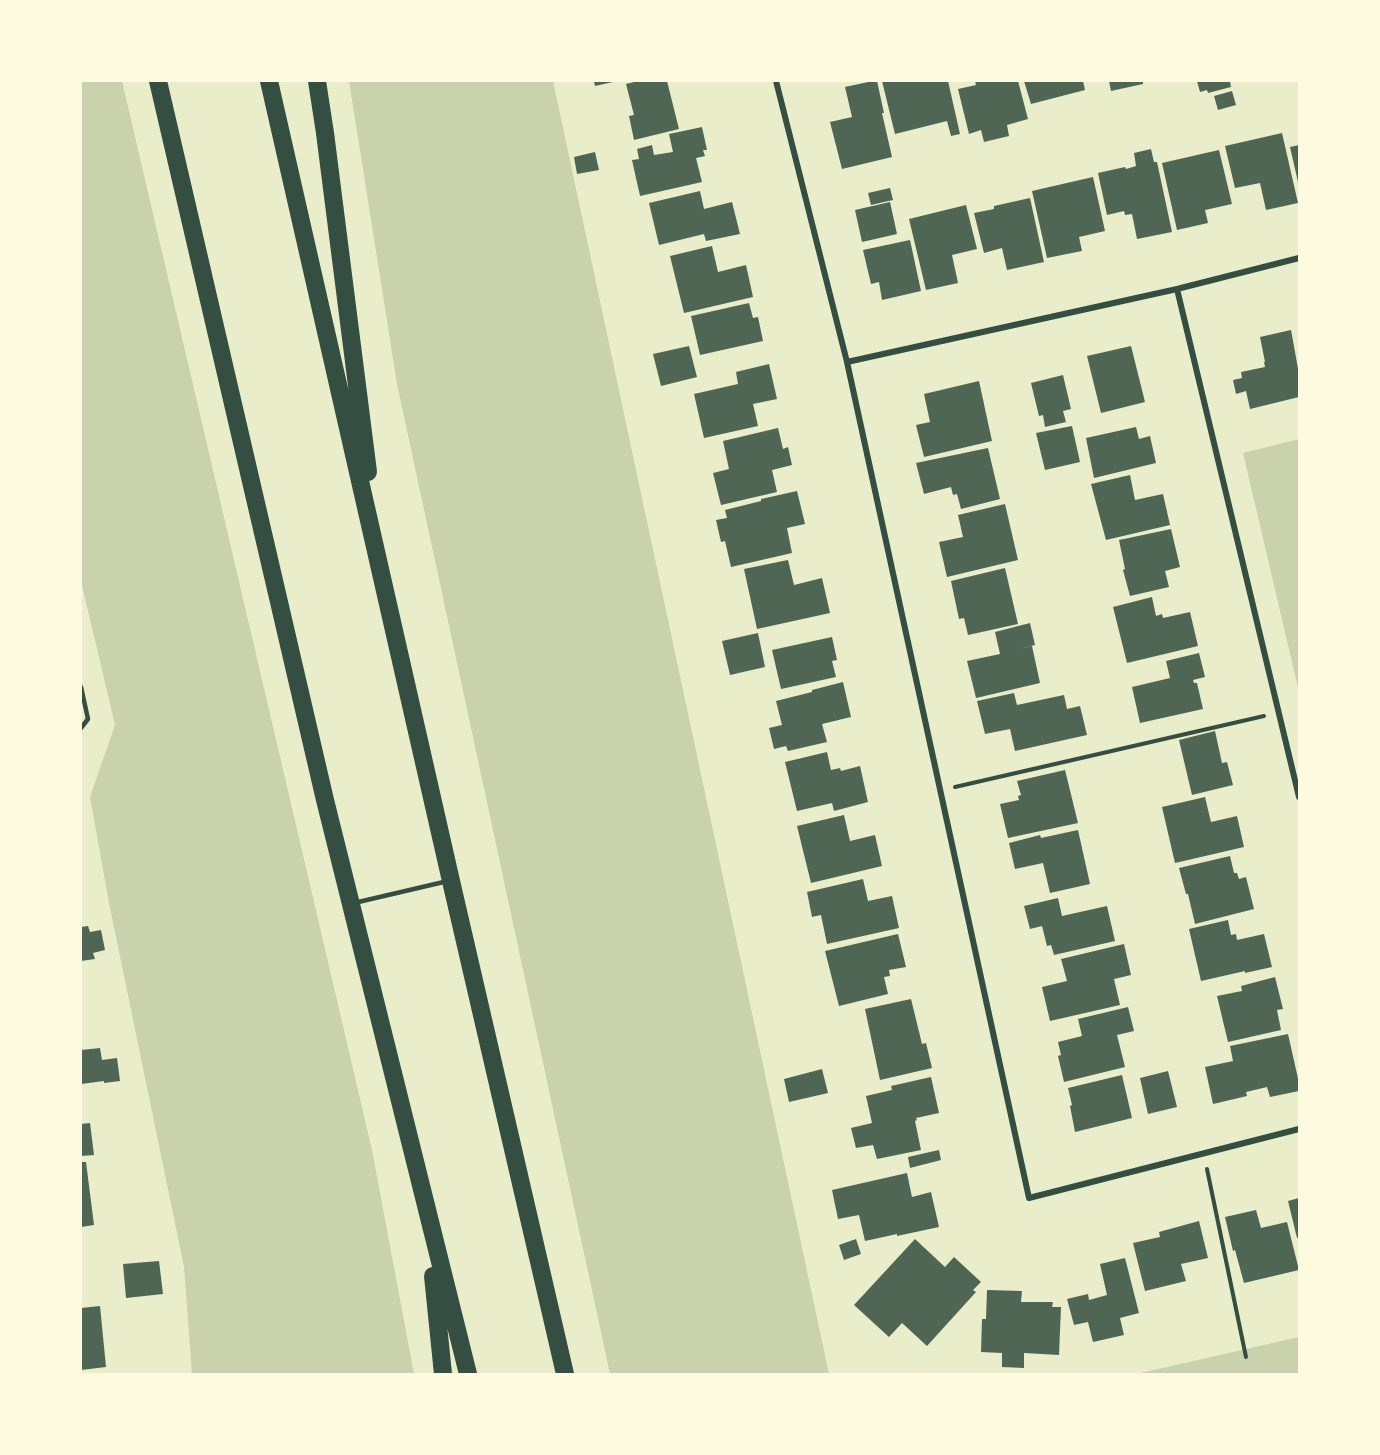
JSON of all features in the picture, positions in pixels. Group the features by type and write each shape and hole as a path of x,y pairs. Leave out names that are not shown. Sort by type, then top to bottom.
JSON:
{"highway":[{"path":"158,81 325,800 468,1374"},
{"path":"269,81 565,1374"},
{"path":"316,81 325,133 382,578"},
{"path":"427,1214 443,1374"}],"street":[{"path":"776,81 847,362 1029,1198 1299,1129"},
{"path":"847,362 1177,289 1299,258"},
{"path":"1177,289 1299,796"}],"lane":[{"path":"81,687 88,719 81,728"},
{"path":"351,904 451,881"}],"path":[{"path":"940,791 1279,713"},
{"path":"1204,1153 1246,1357"}],"green space":[{"path":"81,81 122,81 372,1150 414,1374 192,1374 184,1267 109,903 90,797 115,725 81,581"},
{"path":"349,81 553,81 829,1374 610,1374 397,384"},
{"path":"1299,439 1299,692 1243,453"},
{"path":"1299,1337 1299,1374 1136,1374"}],"building":[{"path":"594,81 613,81 613,82 595,86"},
{"path":"638,81 667,81 679,129 634,140 629,116 634,115 626,84"},
{"path":"877,81 892,157 842,169 830,122 852,117 845,87"},
{"path":"882,81 948,81 960,134 951,136 947,121 895,134"},
{"path":"975,81 1018,81 1028,119 1007,125 1009,136 984,142 981,130 969,134 958,89 976,85"},
{"path":"1024,81 1083,81 1085,90 1031,104"},
{"path":"1109,81 1143,81 1143,84 1111,91"},
{"path":"1197,81 1230,81 1231,87 1208,93 1207,90 1200,92"},
{"path":"1232,91 1236,105 1218,110 1214,96"},
{"path":"702,127 707,150 703,150 705,156 696,158 702,182 640,196 632,160 639,159 637,149 652,145 654,155 673,152 669,134"},
{"path":"1282,133 1298,203 1266,210 1260,183 1235,188 1225,146"},
{"path":"1299,145 1299,182 1298,182 1290,147"},
{"path":"1151,149 1154,162 1157,162 1172,232 1137,239 1132,214 1125,215 1124,211 1107,215 1098,173 1136,166 1134,153"},
{"path":"1219,150 1232,204 1205,210 1208,223 1177,230 1162,163"},
{"path":"595,152 599,170 577,174 574,157"},
{"path":"1093,177 1105,231 1079,237 1082,251 1047,258 1032,191"},
{"path":"890,188 893,200 871,205 868,193"},
{"path":"700,191 704,209 732,202 740,234 706,241 704,234 659,245 649,203"},
{"path":"1030,198 1044,262 1007,270 1002,248 984,253 974,213"},
{"path":"890,202 897,234 862,242 855,210"},
{"path":"966,205 977,249 952,255 958,283 926,290 909,219"},
{"path":"910,240 921,291 882,300 879,282 871,284 863,250"},
{"path":"712,246 718,272 746,265 753,297 684,313 670,256"},
{"path":"749,303 753,318 758,317 763,341 700,355 691,316"},
{"path":"1291,330 1299,374 1299,397 1250,409 1246,391 1236,394 1233,380 1242,378 1241,372 1265,367 1260,337"},
{"path":"689,346 697,377 661,386 653,354"},
{"path":"1131,346 1145,402 1101,413 1087,356"},
{"path":"769,364 777,399 753,404 758,426 704,438 694,394 738,384 736,372"},
{"path":"1063,375 1071,409 1063,411 1066,422 1045,427 1043,415 1039,416 1031,383"},
{"path":"979,381 992,441 924,457 916,425 930,422 924,394"},
{"path":"1072,426 1080,462 1045,470 1036,433"},
{"path":"1136,427 1139,439 1150,436 1156,463 1094,478 1086,438"},
{"path":"778,428 783,449 788,447 792,465 772,470 777,492 721,505 713,473 729,469 723,441"},
{"path":"988,448 1000,499 961,509 957,494 953,495 951,487 924,494 916,463"},
{"path":"1130,475 1135,500 1163,494 1170,525 1106,540 1091,484"},
{"path":"797,491 805,524 787,528 792,553 731,567 725,541 721,542 716,520 727,518 725,510"},
{"path":"1005,504 1018,560 947,577 939,542 963,537 958,515"},
{"path":"1171,529 1180,567 1165,571 1169,587 1130,596 1123,570 1125,569 1119,540"},
{"path":"788,560 794,585 822,578 830,613 757,629 744,569"},
{"path":"1005,568 1018,624 968,635 964,618 959,619 951,581"},
{"path":"1152,597 1156,616 1162,614 1163,618 1190,612 1198,646 1127,663 1113,607"},
{"path":"1030,623 1035,645 1019,649 1032,646 1040,683 976,698 967,661 1000,654 995,632"},
{"path":"758,633 765,667 730,675 722,641"},
{"path":"832,637 837,660 832,661 836,677 781,689 772,650"},
{"path":"1199,653 1205,677 1193,680 1197,683 1203,709 1140,723 1132,687 1170,678 1166,661"},
{"path":"843,682 851,717 822,724 827,742 788,751 786,746 774,749 769,728 782,725 776,701"},
{"path":"1014,693 1017,705 1064,695 1067,709 1080,706 1087,735 1015,751 1010,729 985,734 977,701"},
{"path":"1215,731 1222,763 1227,762 1233,785 1192,795 1179,740"},
{"path":"827,752 831,770 840,768 841,771 860,766 868,802 834,811 832,803 797,811 785,762"},
{"path":"1065,770 1078,823 1008,838 1000,804 1019,800 1018,796 1021,795 1017,781"},
{"path":"1205,797 1211,822 1237,816 1244,847 1175,863 1162,807"},
{"path":"844,815 850,841 875,835 882,866 811,883 797,826"},
{"path":"1078,830 1090,884 1050,893 1043,863 1015,869 1009,843 1040,835 1041,838"},
{"path":"1230,856 1234,873 1237,873 1239,879 1246,877 1254,909 1195,924 1179,868"},
{"path":"863,879 868,901 892,896 899,928 827,944 821,915 812,917 807,892"},
{"path":"1058,898 1062,916 1107,906 1115,941 1054,955 1051,945 1047,946 1042,926 1030,929 1024,906"},
{"path":"1228,920 1231,935 1236,934 1237,940 1264,934 1272,967 1201,981 1189,929"},
{"path":"88,926 90,932 101,930 105,950 93,953 95,959 81,961 81,927"},
{"path":"898,934 906,967 889,970 890,976 884,977 888,994 839,1006 825,951"},
{"path":"1124,944 1131,975 1114,979 1120,1005 1050,1021 1042,987 1067,981 1061,959"},
{"path":"1275,977 1283,1009 1277,1010 1281,1030 1228,1042 1217,996 1242,991 1241,986"},
{"path":"911,999 922,1044 926,1043 932,1068 880,1080 865,1009"},
{"path":"1128,1007 1134,1031 1117,1035 1125,1067 1064,1082 1058,1056 1061,1055 1058,1042 1082,1036 1078,1019"},
{"path":"1288,1034 1299,1091 1270,1097 1267,1087 1246,1092 1247,1096 1213,1104 1205,1067 1233,1061 1230,1046"},
{"path":"100,1048 102,1060 117,1058 120,1081 81,1084 81,1050"},
{"path":"822,1069 828,1093 789,1102 784,1079"},
{"path":"1168,1071 1177,1107 1148,1114 1140,1078"},
{"path":"1122,1075 1132,1118 1075,1132 1068,1088"},
{"path":"931,1077 939,1113 916,1118 921,1150 877,1159 873,1145 856,1148 851,1128 872,1123 866,1096 892,1090 891,1086"},
{"path":"90,1123 94,1155 81,1156 81,1124"},
{"path":"939,1150 941,1160 910,1168 908,1157"},
{"path":"81,1162 86,1162 94,1225 81,1227"},
{"path":"907,1173 912,1197 931,1192 939,1227 865,1241 859,1215 838,1219 832,1190"},
{"path":"1299,1198 1299,1237 1297,1238 1288,1201"},
{"path":"1256,1210 1261,1228 1287,1222 1299,1270 1244,1283 1225,1217"},
{"path":"1199,1221 1208,1258 1181,1264 1186,1281 1145,1291 1133,1243 1160,1237 1159,1232"},
{"path":"856,1239 861,1254 844,1260 839,1245"},
{"path":"915,1239 945,1267 954,1257 981,1282 973,1290 976,1292 927,1346 902,1323 889,1337 854,1305"},
{"path":"1125,1258 1139,1313 1120,1318 1124,1335 1093,1342 1088,1322 1074,1325 1067,1299 1088,1294 1089,1300 1107,1295 1100,1264"},
{"path":"159,1261 163,1294 126,1298 123,1264"},
{"path":"987,1290 1022,1291 1021,1302 1053,1302 1052,1307 1061,1307 1059,1355 1024,1353 1024,1368 1002,1367 1002,1353 981,1352 982,1319 986,1319"},
{"path":"100,1306 106,1367 81,1370 81,1308"}]}
